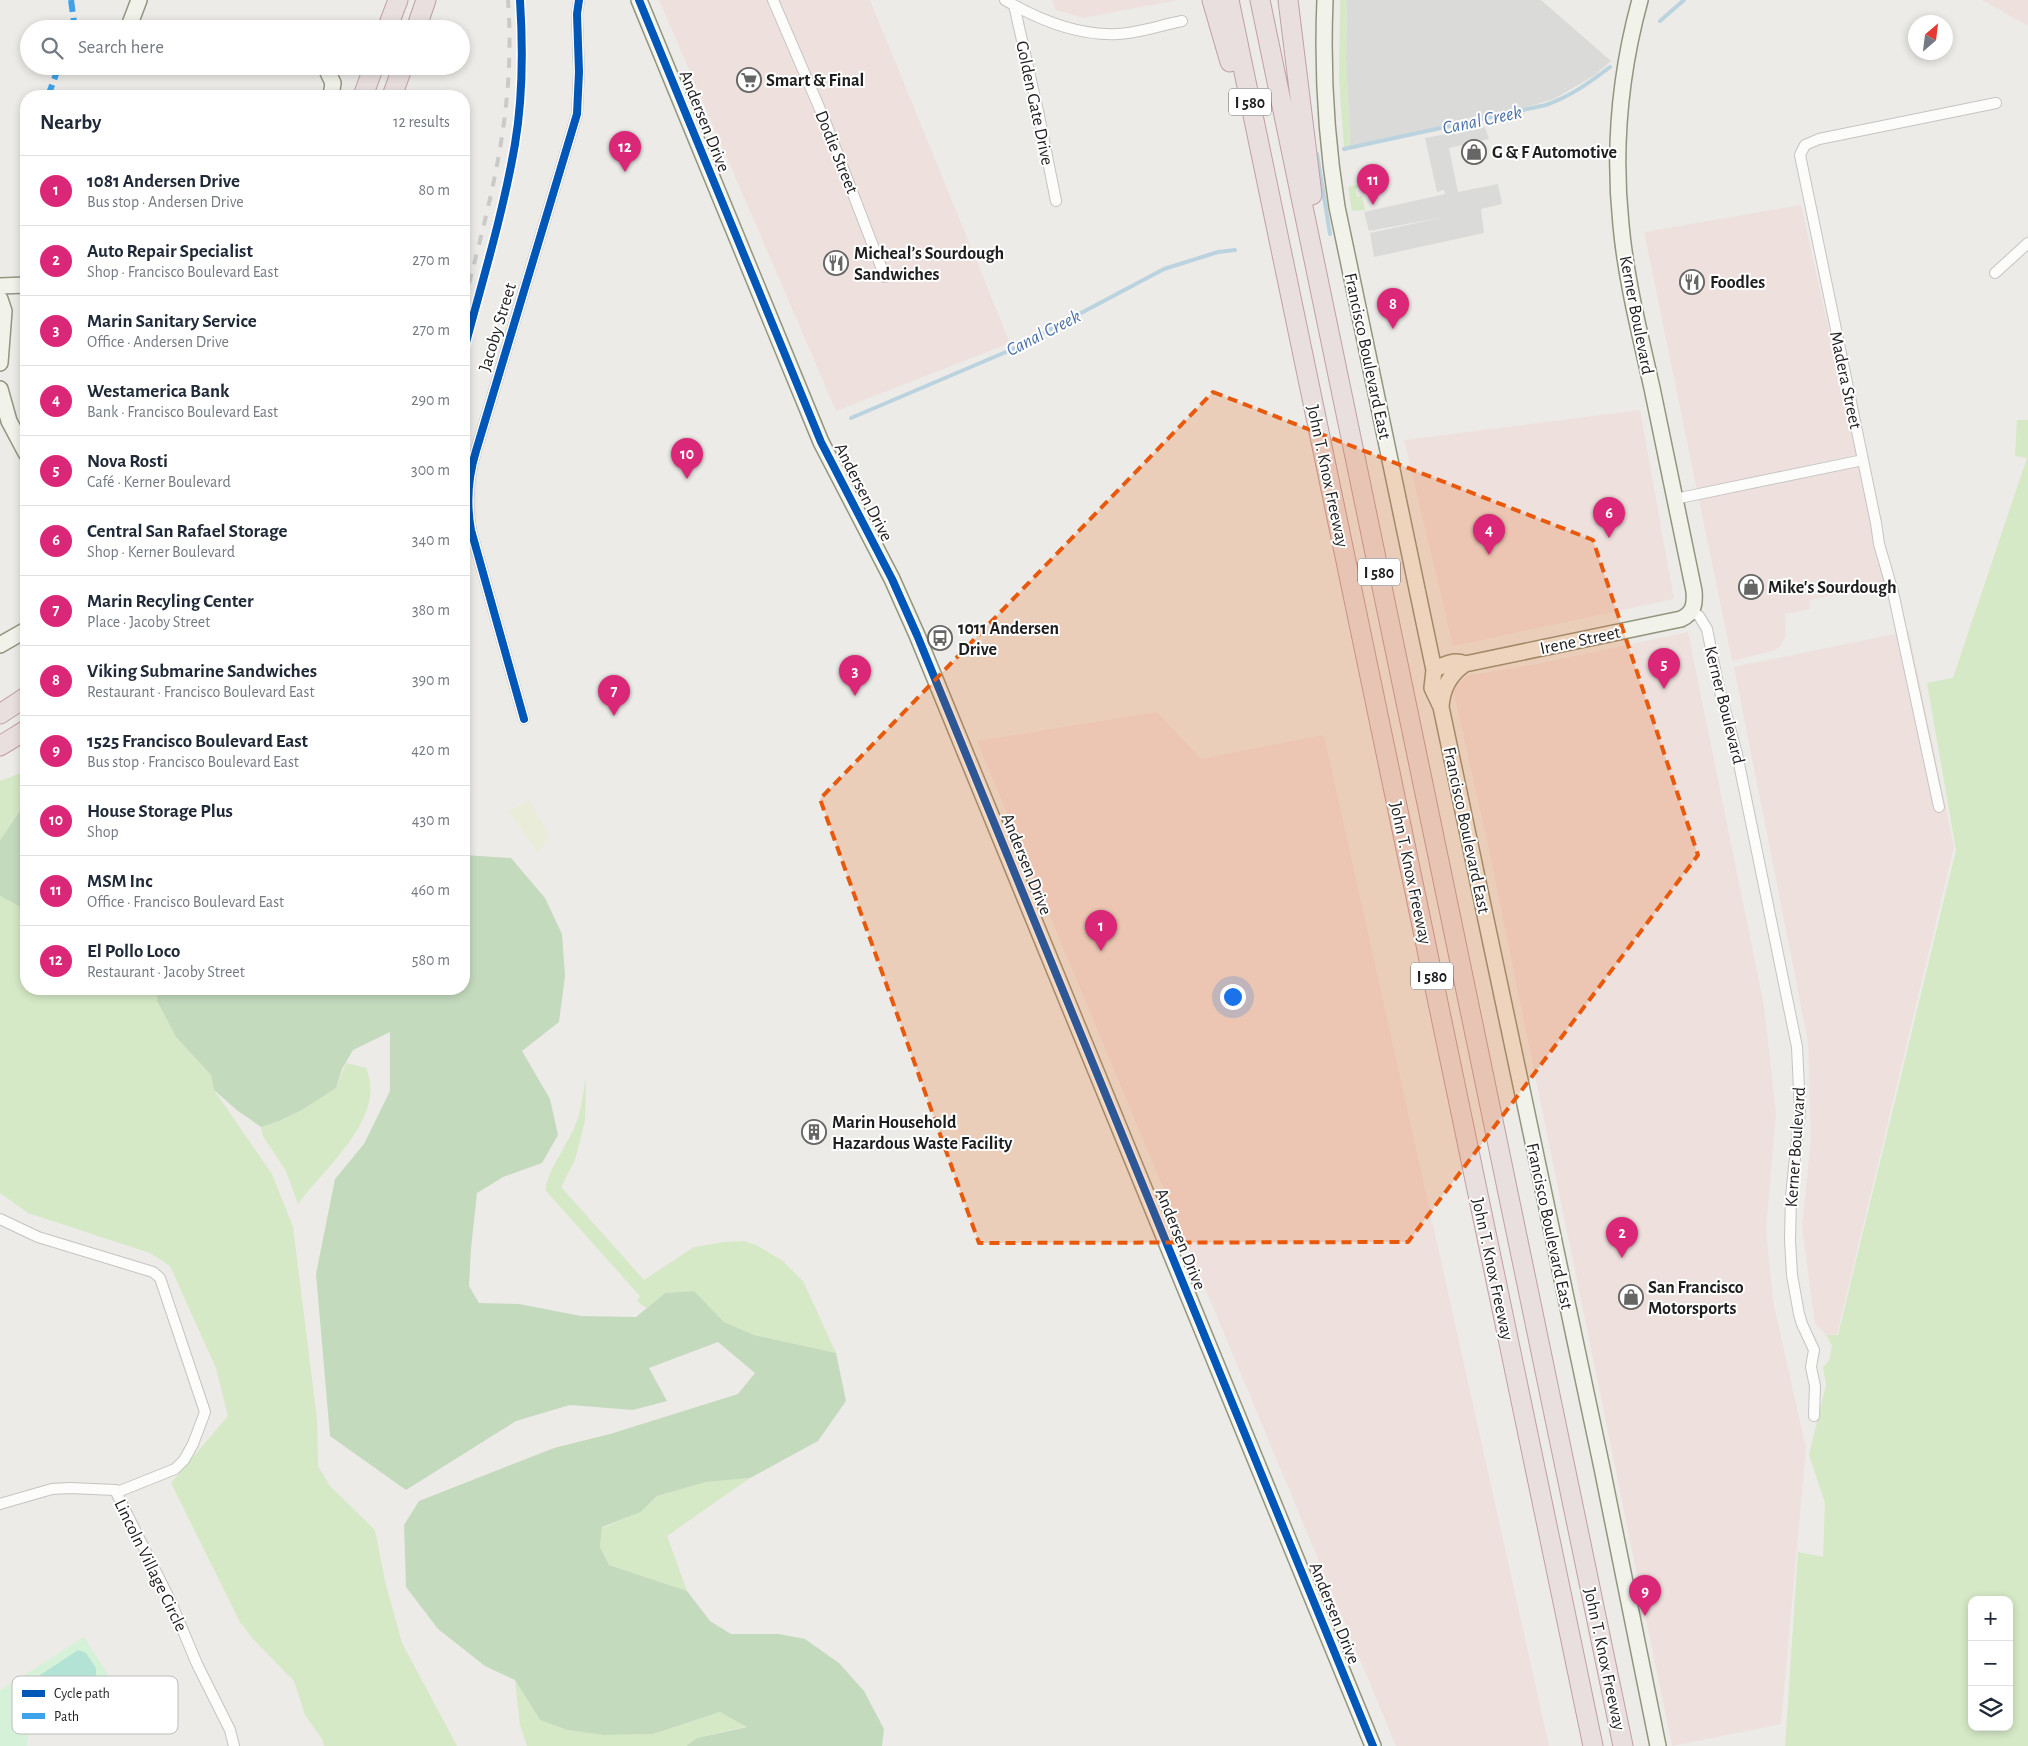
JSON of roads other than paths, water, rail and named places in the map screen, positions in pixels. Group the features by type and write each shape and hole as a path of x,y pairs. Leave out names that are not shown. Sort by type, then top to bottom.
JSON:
{"highway":[{"path":"390,20 398,0"},
{"path":"419,20 426,0"},
{"path":"1212,0 1272,205"},
{"name":"John T. Knox Freeway","path":"1228,0 1593,1746"},
{"path":"1260,0 1324,308"},
{"path":"1288,0 1324,308"},
{"path":"365,90 371,75"},
{"path":"394,90 400,75"},
{"name":"John T. Knox Freeway","path":"1324,308 1623,1746"},
{"path":"0,714 20,701"},
{"path":"0,746 20,734"}],"street":[{"path":"131,20 139,0"},
{"name":"Jacoby Street","path":"470,478 471,467 577,114 579,82 577,14 580,0"},
{"name":"Andersen Drive","path":"639,0 821,442 892,579 908,614 1373,1746"},
{"name":"Dodie Street","path":"773,0 832,138 885,278"},
{"name":"Francisco Boulevard East","path":"1325,0 1324,88 1335,194 1434,670 1432,688 1441,707 1602,1468 1658,1746"},
{"name":"Kerner Boulevard","path":"1640,0 1628,51 1620,104 1617,163 1619,203 1631,291 1694,592 1692,611 1699,616 1707,629 1720,692 1737,754 1796,1040 1800,1079 1800,1111 1790,1196 1790,1240 1792,1275 1800,1319 1814,1350 1811,1367 1815,1386 1814,1416"},
{"path":"1009,3 1063,27 1118,34 1182,21"},
{"name":"Golden Gate Drive","path":"1009,3 1038,112 1056,201"},
{"path":"330,75 332,79 332,90"},
{"name":"Madera Street","path":"1939,807 1893,592 1879,544 1800,155 1805,145 1819,139 1996,103"},
{"path":"1996,273 2028,243"},
{"path":"0,286 20,286"},
{"path":"0,300 4,311 0,363"},
{"path":"0,389 8,421 20,442"},
{"path":"1675,499 1863,460"},
{"name":"Jacoby Street","path":"470,513 474,539 524,719"},
{"name":"Irene Street","path":"1434,670 1453,662 1466,664 1681,619 1692,611"},
{"path":"0,645 20,633"},
{"name":"Francisco Boulevard East","path":"1441,707 1448,681 1454,673 1466,664"},
{"path":"0,1219 38,1237 153,1272 160,1278 205,1412 193,1444 184,1460 175,1469 120,1491 115,1490"},
{"name":"Lincoln Village Circle","path":"0,1504 52,1489 115,1490 170,1600 197,1664 230,1730 234,1746"}],"waterway":[{"name":"Canal Creek","path":"1660,21 1684,0"},
{"name":"Canal Creek","path":"1344,149 1546,105 1580,89 1610,67"},
{"name":"Canal Creek","path":"1317,154 1330,234"},
{"name":"Canal Creek","path":"851,418 1013,349 1164,269 1218,252 1235,250"}],"railway":[{"path":"470,279 492,190 505,117 510,40 508,0"}],"place":[{"name":"Smart & Final","path":"749,80"},
{"name":"G & F Automotive","path":"1474,152"},
{"name":"El Pollo Loco","path":"625,172"},
{"name":"MSM Inc","path":"1373,205"},
{"name":"Micheal’s Sourdough Sandwiches","path":"836,263"},
{"name":"Foodles","path":"1692,282"},
{"name":"Viking Submarine Sandwiches","path":"1393,329"},
{"name":"House Storage Plus","path":"687,479"},
{"name":"Central San Rafael Storage","path":"1609,538"},
{"name":"Westamerica Bank","path":"1489,555"},
{"name":"Mike's Sourdough","path":"1751,587"},
{"name":"1011 Andersen Drive","path":"940,638"},
{"name":"Nova Rosti","path":"1664,689"},
{"name":"Marin Sanitary Service","path":"855,696"},
{"name":"Marin Recyling Center","path":"614,716"},
{"name":"1081 Andersen Drive","path":"1101,951"},
{"name":"Marin Household Hazardous Waste Facility","path":"814,1132"},
{"name":"Auto Repair Specialist","path":"1622,1258"},
{"name":"San Francisco Motorsports","path":"1631,1297"},
{"name":"1525 Francisco Boulevard East","path":"1645,1616"}]}
